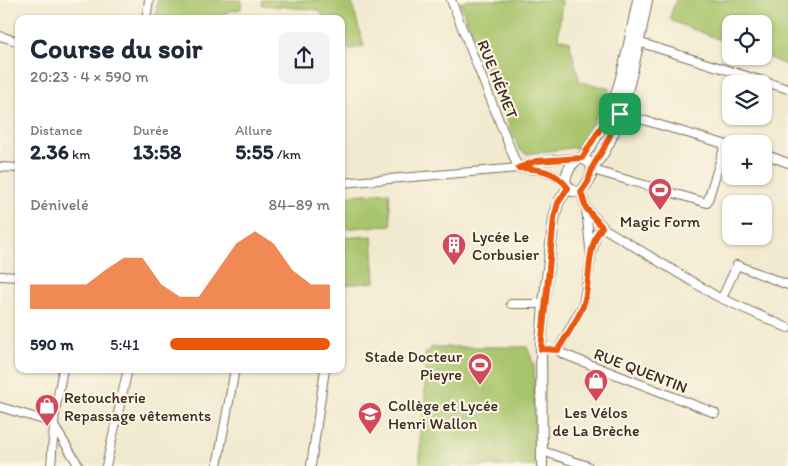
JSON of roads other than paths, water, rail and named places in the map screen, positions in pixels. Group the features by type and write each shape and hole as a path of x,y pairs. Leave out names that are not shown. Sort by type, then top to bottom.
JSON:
{"street":[{"path":"147,15 149,0"},
{"name":"RUE HÉMET","path":"451,0 518,168"},
{"path":"542,466 541,349 554,218 558,203 567,186 569,168 579,159 616,112 638,0"},
{"path":"581,192 588,182 604,148 638,42 647,0"},
{"path":"0,36 15,41"},
{"path":"638,42 788,89"},
{"path":"616,112 722,143"},
{"path":"772,157 788,163"},
{"path":"518,168 536,161 561,158 579,159 593,168 706,203 722,161"},
{"path":"0,166 15,168"},
{"path":"345,182 518,168 546,171 556,175 567,186 581,192 586,208 591,258"},
{"path":"586,208 602,227 662,265 722,298 788,328"},
{"path":"541,349 558,350 583,305 591,258 598,233 602,227"},
{"path":"722,298 737,265 788,285"},
{"path":"0,276 15,277"},
{"path":"511,304 544,304"},
{"name":"RUE QUENTIN","path":"558,350 563,354 715,413"},
{"path":"51,466 54,424 61,373"},
{"path":"106,466 127,373"},
{"path":"217,466 234,373"},
{"path":"311,466 324,373"},
{"path":"0,407 54,424 79,466"},
{"path":"542,450 588,466"}],"place":[{"name":"Magic Form","path":"660,211"},
{"name":"Lycée Le Corbusier","path":"454,266"},
{"name":"Stade Docteur Pieyre","path":"480,386"},
{"name":"Les Vélos de La Brèche","path":"596,402"},
{"name":"Retoucherie Repassage vêtements","path":"47,427"},
{"name":"Collège et Lycée Henri Wallon","path":"370,435"}]}
